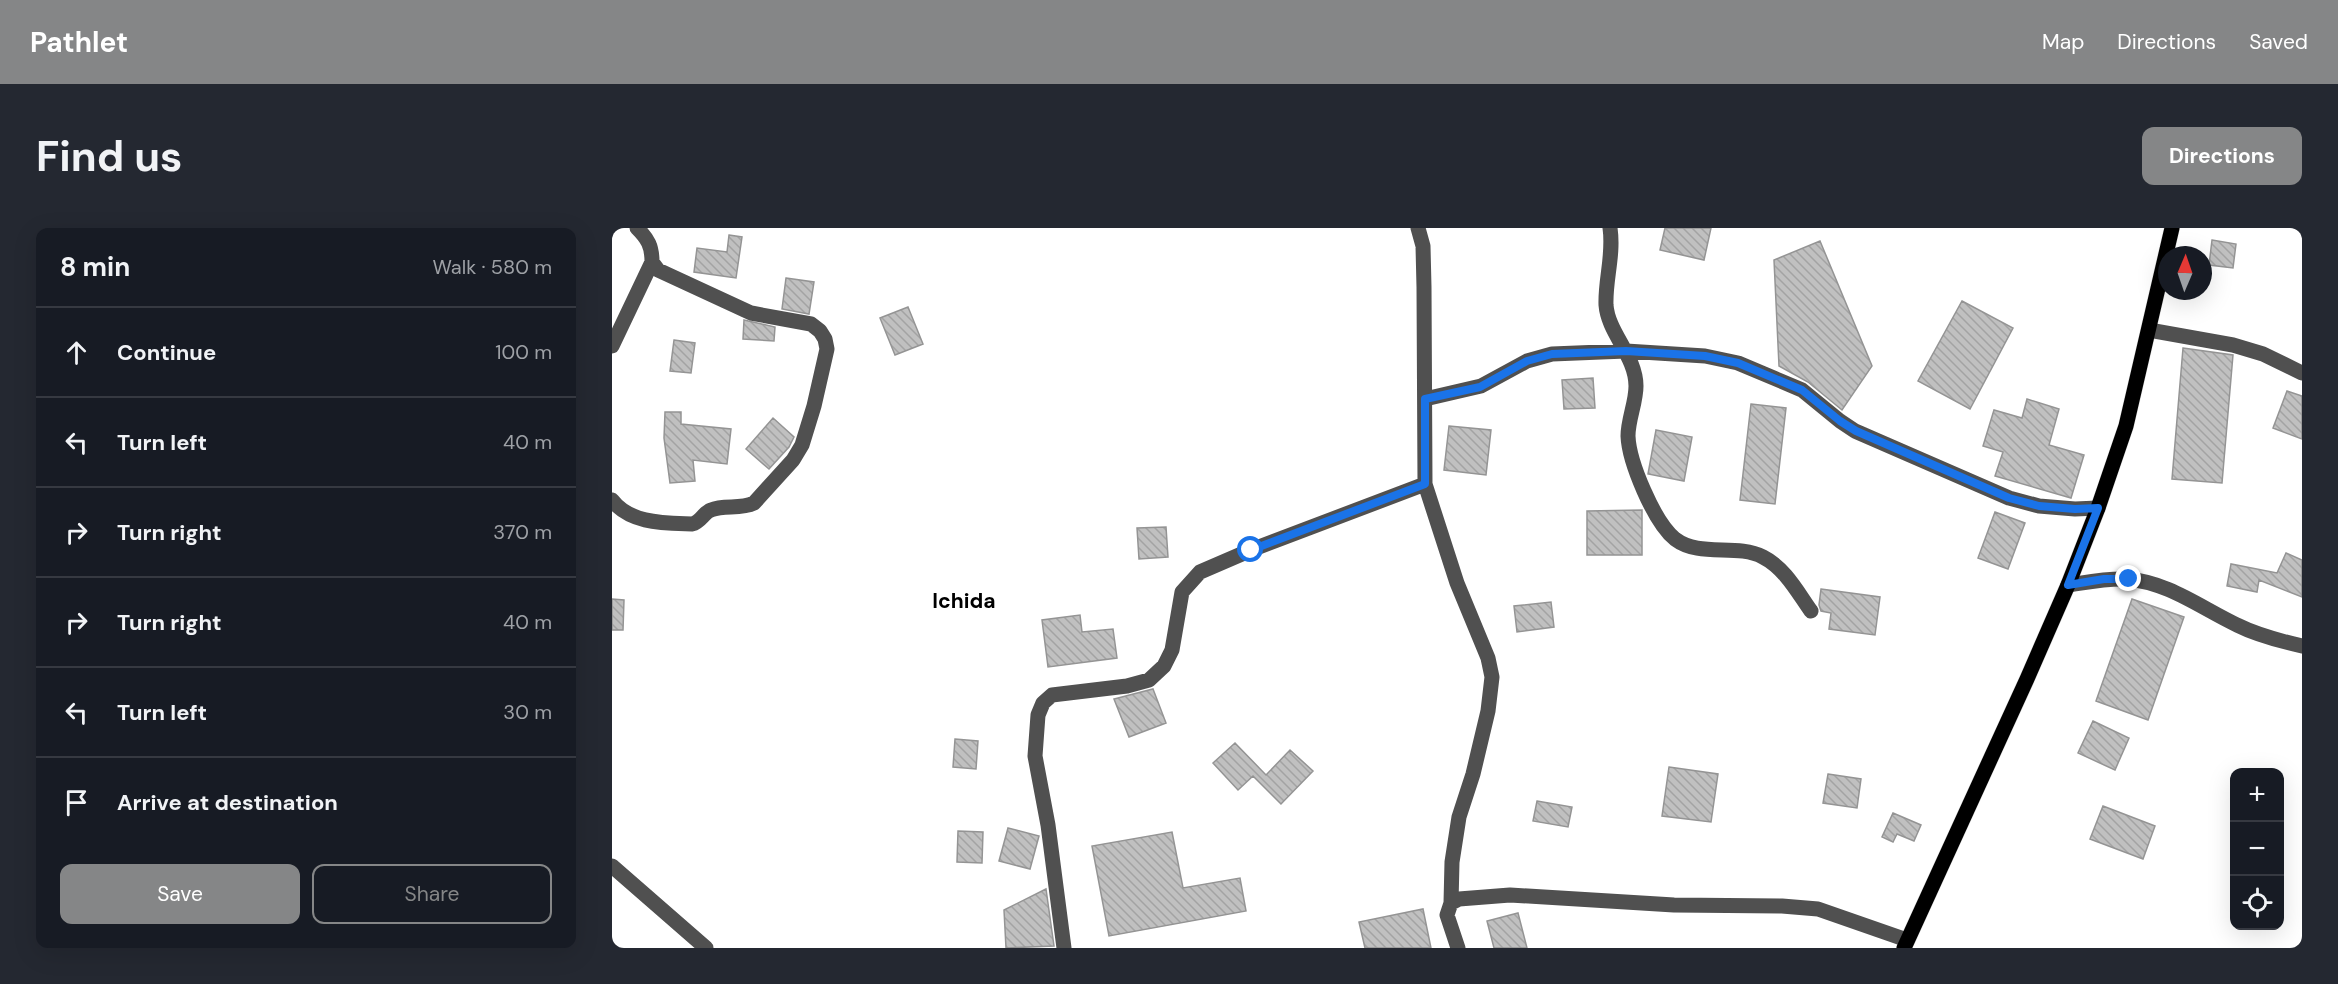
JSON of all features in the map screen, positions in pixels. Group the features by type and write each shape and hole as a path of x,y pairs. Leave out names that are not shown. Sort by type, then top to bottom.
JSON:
{"main road":[{"path":"1906,944 2027,679 2068,585 2098,508 2126,426 2172,228"}],"street":[{"path":"612,346 652,262 652,250 648,240 637,228"},
{"path":"1418,228 1423,246 1425,484 1457,583 1488,658 1492,677 1488,711 1455,834 1451,903 1447,915 1458,948"},
{"path":"1611,228 1611,262 1606,306 1610,320 1633,365 1636,387 1628,436 1631,457 1640,482 1660,520 1674,538 1688,546 1743,550 1764,557 1781,570 1811,611"},
{"path":"612,500 626,513 644,519 692,524 698,522 712,509 747,507 754,503 793,460 802,445 827,349 820,331 811,324 751,313 658,270 652,262"},
{"path":"2150,330 2234,345 2263,354 2302,373"},
{"path":"1425,399 1480,387 1527,361 1552,354 1626,351 1705,356 1738,363 1802,390 1856,431 1999,494 2039,506 2098,508"},
{"path":"1064,948 1048,825 1035,756 1038,715 1043,703 1052,695 1128,686 1149,680 1164,666 1172,650 1182,592 1200,572 1251,550 1425,484"},
{"path":"2068,585 2104,579 2129,579 2156,585 2188,598 2240,627 2302,646"},
{"path":"612,866 706,948"},
{"path":"1451,903 1459,899 1510,895 1818,909 1906,944"}],"building":[{"path":"1665,228 1711,228 1704,260 1660,250"},
{"path":"729,235 742,237 736,278 694,272 697,248 727,252"},
{"path":"2212,240 2236,244 2233,268 2212,265"},
{"path":"1820,241 1872,366 1842,410 1808,382 1779,366 1774,260"},
{"path":"786,278 814,282 809,314 782,309"},
{"path":"1962,301 2013,328 1970,409 1918,381"},
{"path":"908,307 923,344 895,355 880,318"},
{"path":"744,320 775,327 774,341 743,339"},
{"path":"674,340 695,343 691,373 670,371"},
{"path":"2183,348 2233,355 2222,483 2172,479"},
{"path":"1593,378 1595,408 1564,409 1562,380"},
{"path":"2287,391 2302,396 2302,439 2273,428"},
{"path":"2027,399 2059,409 2049,445 2084,455 2071,498 1995,476 2003,452 1983,446 1994,410 2022,418"},
{"path":"1751,404 1786,408 1775,504 1740,500"},
{"path":"665,412 681,412 681,424 731,429 727,464 693,460 695,481 670,483 664,438"},
{"path":"773,418 794,437 789,447 769,469 746,449"},
{"path":"1449,426 1491,430 1486,475 1444,470"},
{"path":"1656,430 1692,437 1684,481 1648,474"},
{"path":"1642,510 1642,555 1587,555 1587,511"},
{"path":"1995,512 2025,523 2008,569 1978,558"},
{"path":"1166,527 1168,557 1139,559 1137,528"},
{"path":"2286,553 2302,560 2302,597 2259,580 2257,592 2227,586 2231,564 2277,573"},
{"path":"1821,589 1880,597 1875,635 1829,629 1831,613 1821,611 1819,605"},
{"path":"612,599 624,600 623,630 612,630"},
{"path":"2132,599 2184,617 2148,720 2096,701"},
{"path":"1551,602 1554,627 1517,632 1514,606"},
{"path":"1080,615 1082,632 1113,629 1117,658 1048,667 1042,620"},
{"path":"1153,689 1166,723 1129,737 1114,699"},
{"path":"2093,721 2129,738 2115,770 2078,753"},
{"path":"955,739 978,741 976,769 953,767"},
{"path":"1235,743 1266,775 1290,750 1313,771 1281,804 1253,776 1238,790 1213,763"},
{"path":"1669,767 1718,774 1711,822 1662,816"},
{"path":"1828,774 1861,779 1857,808 1823,803"},
{"path":"1537,801 1572,807 1568,827 1533,821"},
{"path":"2103,806 2155,826 2143,859 2090,839"},
{"path":"1893,813 1921,825 1914,841 1897,834 1893,842 1882,837"},
{"path":"1008,828 1039,836 1030,869 999,861"},
{"path":"958,831 983,832 982,863 957,862"},
{"path":"1172,832 1183,888 1240,878 1246,911 1109,936 1092,846"},
{"path":"1046,889 1054,946 1006,948 1004,910"},
{"path":"1423,909 1431,948 1365,948 1359,922"},
{"path":"1518,913 1527,948 1494,948 1487,921"}],"district":[{"name":"Ichida","path":"964,601"}],"route":[{"path":"1251,550 1380,503 1425,484 1425,399 1480,387 1527,361 1552,354 1626,351 1705,356 1738,363 1802,390 1856,431 1979,486 2009,498 2039,506 2098,508 2068,585 2104,579 2129,579"}]}
